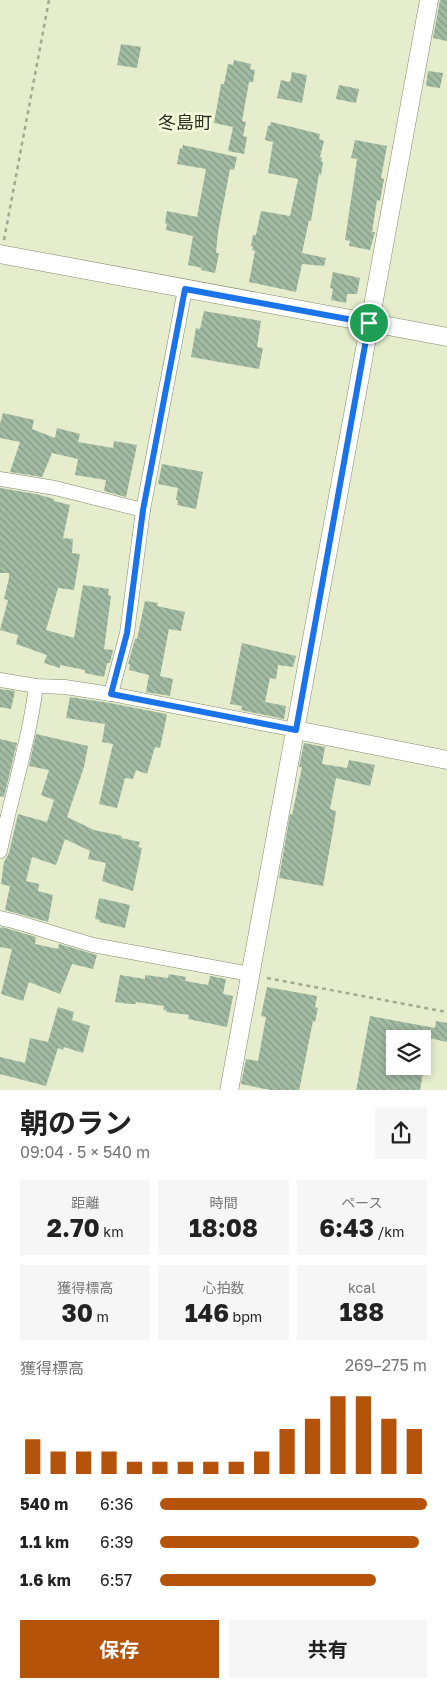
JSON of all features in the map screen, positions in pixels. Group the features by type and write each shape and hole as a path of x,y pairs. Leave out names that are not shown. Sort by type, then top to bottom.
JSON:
{"street":[{"path":"229,1090 429,0"},
{"path":"2,254 447,337"},
{"path":"111,694 127,633 143,510 185,289"},
{"path":"0,479 55,488 143,510"},
{"path":"0,680 111,694 447,760"},
{"path":"0,852 8,809 32,719 36,686"},
{"path":"0,918 93,945 250,974"}],"path":[{"path":"2,254 49,0"},
{"path":"250,974 447,1012"}],"building":[{"path":"440,0 447,0 447,41 433,38"},
{"path":"121,44 141,47 137,68 117,65"},
{"path":"234,60 251,64 250,69 255,70 253,82 249,82 242,121 246,122 243,136 247,137 244,154 228,151 233,127 214,123 221,84 224,84 228,64 233,65"},
{"path":"428,71 443,73 440,88 426,86"},
{"path":"292,72 307,75 302,103 277,98 281,80 290,82"},
{"path":"339,85 359,89 356,103 336,99"},
{"path":"271,122 320,134 319,139 324,141 320,157 323,162 321,175 319,174 311,221 309,220 302,253 326,258 324,266 302,264 296,292 249,282 255,251 252,250 253,246 251,246 253,235 256,235 261,211 290,216 298,179 268,173 273,142 265,140 268,126 270,126"},
{"path":"355,140 387,146 381,178 384,179 380,201 377,200 372,232 375,232 370,250 349,246 350,241 345,240 357,159 351,158"},
{"path":"183,145 237,157 234,170 230,169 218,232 216,253 219,253 215,273 188,265 193,236 166,230 167,211 197,217 206,169 177,164 180,148 182,149"},
{"path":"333,272 360,278 357,294 347,294 346,303 331,300 333,289 330,288"},
{"path":"204,311 261,321 257,347 263,348 259,369 191,357 196,328 200,329"},
{"path":"3,413 34,420 32,429 55,438 57,428 80,434 78,442 113,448 114,441 137,445 126,497 104,491 106,480 75,475 78,459 52,453 42,477 10,472 20,442 0,438 0,424"},
{"path":"162,464 203,472 196,509 177,505 178,488 158,484"},
{"path":"0,488 36,494 70,505 63,538 73,539 72,553 80,554 74,590 58,588 46,630 74,638 83,585 109,589 108,595 111,596 104,649 113,650 110,663 107,663 104,677 85,673 85,670 60,665 60,668 44,663 47,655 16,644 18,635 0,630 8,600 4,599 9,573 0,573"},
{"path":"145,601 158,603 157,606 185,612 181,631 169,629 160,676 173,679 170,696 146,692 149,675 129,670 130,664 128,664 135,639 137,639"},
{"path":"242,643 296,656 293,667 278,665 276,679 270,678 265,702 286,706 284,719 241,710 242,706 230,704"},
{"path":"0,689 15,691 11,709 0,707"},
{"path":"70,697 167,715 160,748 155,747 147,774 136,770 133,779 125,778 117,808 99,804 113,744 102,742 105,724 66,718"},
{"path":"36,734 88,746 84,767 67,817 94,830 140,842 138,847 142,848 133,891 102,881 106,863 88,859 90,851 65,839 56,865 32,857 26,881 39,884 38,891 53,895 48,922 5,910 10,886 1,884 4,862 9,853 18,814 47,822 54,800 41,795 49,770 29,766"},
{"path":"0,739 17,743 4,797 0,796"},
{"path":"304,743 325,747 322,764 347,768 349,760 375,765 370,786 336,778 330,809 336,811 323,886 279,878 290,814 292,815 302,767 299,767"},
{"path":"99,898 130,905 125,928 99,922 100,920 95,919"},
{"path":"0,928 36,937 35,944 58,949 59,944 97,955 93,969 72,964 60,994 29,982 23,1001 1,994 12,949 0,947"},
{"path":"169,974 186,977 185,981 208,985 210,976 226,979 223,994 233,996 227,1027 188,1019 189,1015 166,1012 166,1010 163,1010 164,1006 136,1002 136,1004 130,1004 115,1002 120,975 145,979 145,975 168,978"},
{"path":"267,987 317,996 315,1007 318,1008 315,1022 313,1021 299,1090 270,1090 241,1084 246,1059 258,1061 266,1017 261,1016"},
{"path":"58,1007 74,1012 72,1020 90,1026 83,1053 64,1047 63,1050 58,1048 46,1086 0,1074 0,1057 25,1063 30,1038 48,1042"},
{"path":"370,1016 435,1028 436,1021 447,1023 447,1042 431,1038 431,1030 386,1030 386,1075 423,1075 420,1090 356,1090"}],"district":[{"name":"冬島町","path":"185,123"}],"route":[{"path":"185,289 369,323 296,730 111,694 127,633 143,510 185,289"}]}
